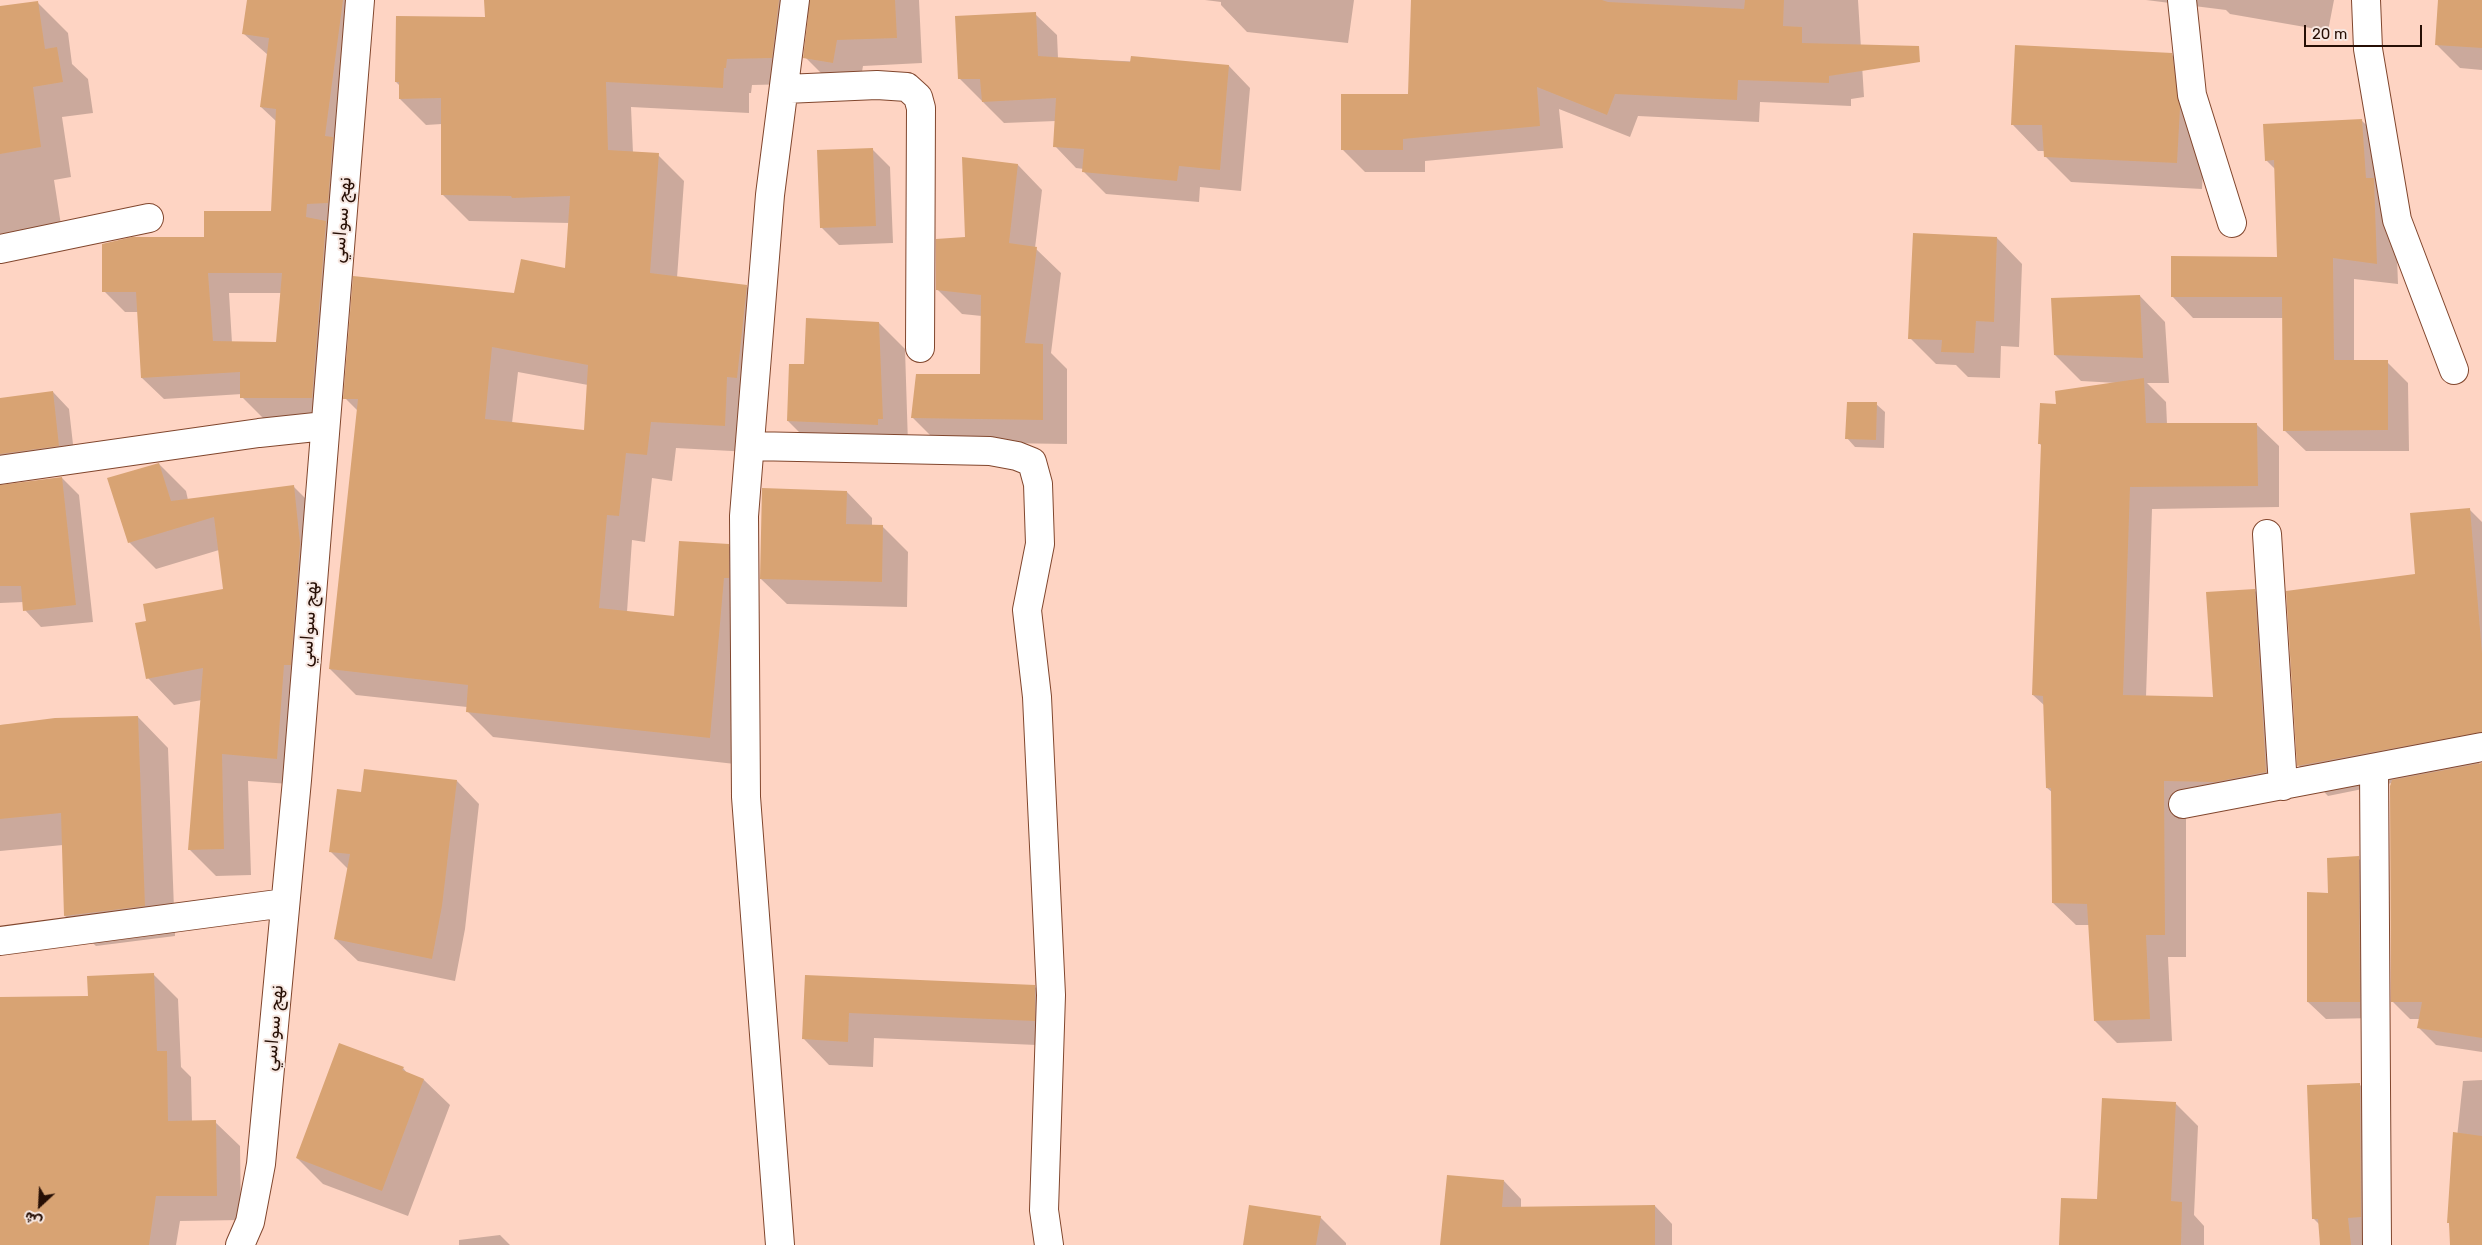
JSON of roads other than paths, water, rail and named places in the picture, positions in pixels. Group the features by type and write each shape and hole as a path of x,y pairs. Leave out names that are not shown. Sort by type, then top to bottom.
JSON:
{"street":[{"name":"نهج سواسي","path":"240,1245 250,1222 261,1164 286,903 360,0"},
{"path":"780,1245 746,797 744,516 770,195 795,0"},
{"path":"2182,0 2192,95 2232,223"},
{"path":"2366,0 2368,49 2397,220 2454,370"},
{"path":"785,88 877,85 907,87 918,97 921,108 920,348"},
{"path":"0,249 149,218"},
{"path":"0,470 260,433 325,426"},
{"path":"750,446 990,451 1017,456 1032,462 1038,484 1040,544 1028,610 1037,697 1051,995 1044,1210 1049,1245"},
{"path":"2267,534 2283,786"},
{"path":"2183,804 2482,747"},
{"path":"2374,768 2377,1245"},
{"path":"0,941 286,903"}]}
